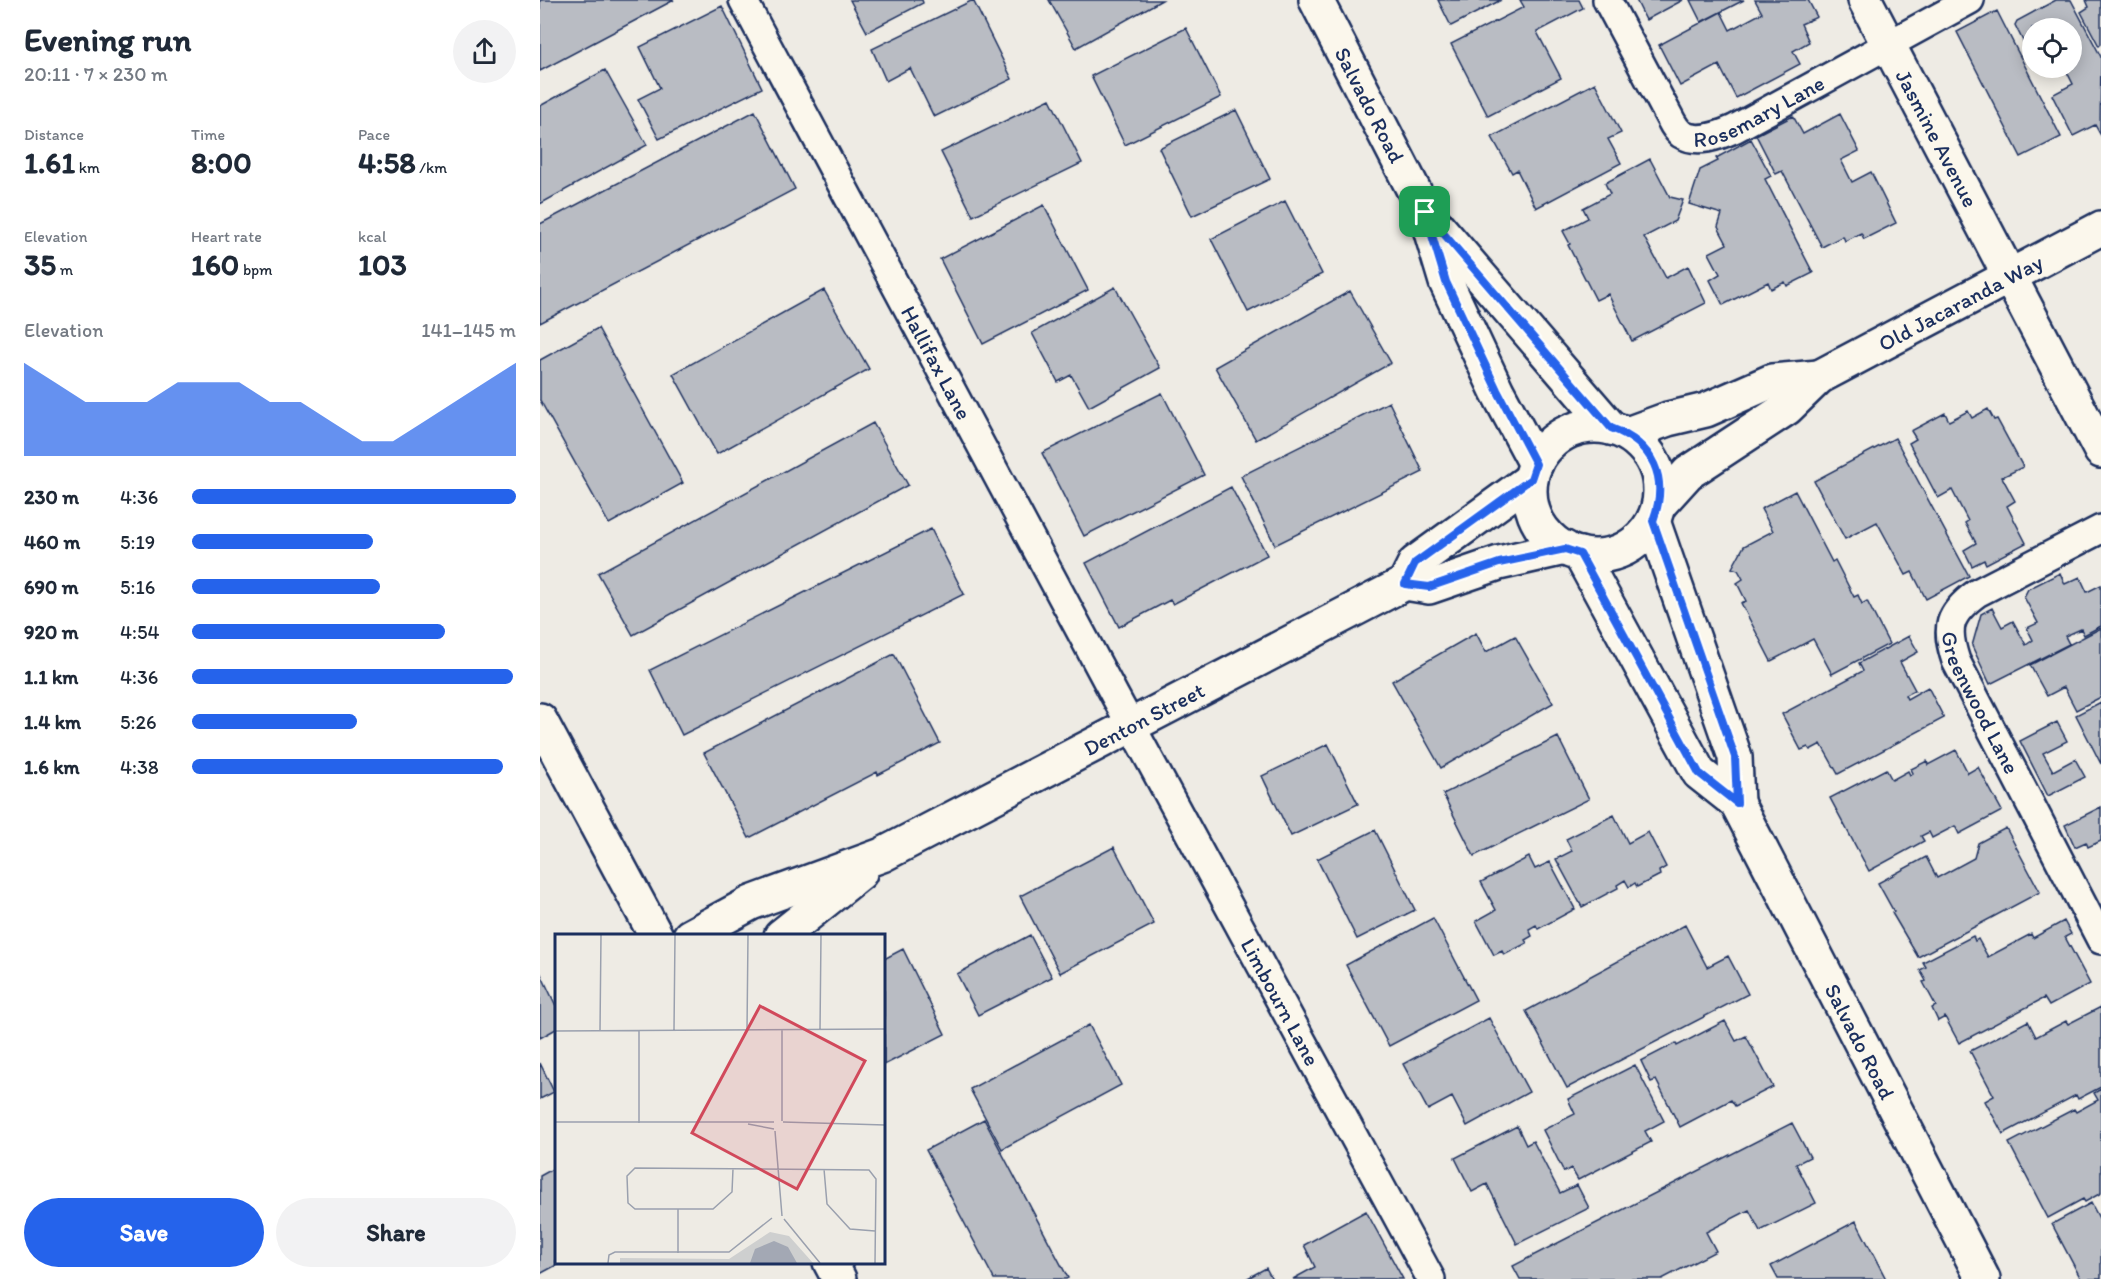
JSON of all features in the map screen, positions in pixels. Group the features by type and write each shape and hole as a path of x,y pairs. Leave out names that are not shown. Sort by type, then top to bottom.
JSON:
{"street":[{"name":"Salvado Road","path":"1316,0 1425,212 1446,282 1533,471"},
{"name":"Jasmine Avenue","path":"1865,0 2101,451"},
{"name":"Salvado Road","path":"1425,212 1619,431"},
{"name":"Old Jacaranda Way","path":"1656,513 1688,472 1787,408 1819,377 2101,228"},
{"name":"Old Jacaranda Way","path":"1619,431 1706,410 1772,381 1819,377"},
{"path":"1405,584 1415,563 1533,471 1543,452 1554,440 1581,427 1597,426 1619,431 1640,444 1651,456 1660,488 1656,513 1643,535 1630,546 1615,554 1597,557 1573,551 1551,539 1541,526 1532,503 1533,471"},
{"name":"Salvado Road","path":"1656,513 1735,757 1737,803"},
{"name":"Denton Street","path":"694,934 751,903 882,855 1405,584 1429,587 1499,563 1573,551"},
{"name":"Salvado Road","path":"1573,551 1699,773 1737,803 1983,1279"},
{"path":"540,720 655,934"},
{"name":"Denton Street","path":"783,934 882,855"},
{"path":"831,1264 839,1279"}],"lane":[{"name":"Hallifax Lane","path":"743,0 1132,726"},
{"name":"Rosemary Lane","path":"1607,0 1672,122 1681,134 1702,139 1734,129 1970,0"},
{"name":"Greenwood Lane","path":"2101,529 1977,593 1961,605 1951,622 1949,641 1956,661 2101,940"},
{"name":"Limbourn Lane","path":"1132,726 1431,1279"}],"building":[{"path":"540,0 674,0 540,71"},
{"path":"850,0 922,0 923,3 867,32"},
{"path":"973,0 1012,79 934,117 910,68 886,81 872,49"},
{"path":"1049,0 1162,0 1076,48"},
{"path":"1438,0 1501,0 1451,26"},
{"path":"1520,0 1579,0 1583,8 1537,32 1561,78 1488,116 1451,44 1524,7"},
{"path":"1636,0 1683,0 1646,20"},
{"path":"1690,0 1744,0 1701,22"},
{"path":"1755,0 1808,0 1817,17 1801,24 1809,42 1793,51 1800,64 1736,98 1719,65 1680,86 1659,45 1721,12 1730,30 1762,13"},
{"path":"2056,0 2071,0 2080,18 2023,18"},
{"path":"2086,0 2101,0 2101,44 2099,46 2081,12 2089,7"},
{"path":"722,6 762,88 659,139 638,99 660,88 640,47"},
{"path":"1997,11 2022,60 2022,78 2031,78 2061,137 2021,157 1957,32"},
{"path":"2022,18 2022,39 2015,25"},
{"path":"2082,21 2101,57 2100,134 2095,125 2073,136 2052,95 2073,84 2070,78 2082,78"},
{"path":"1186,28 1221,97 1125,145 1091,76"},
{"path":"605,70 647,145 540,204 540,106"},
{"path":"1595,83 1621,133 1608,139 1621,163 1536,208 1517,170 1512,173 1492,137"},
{"path":"1050,99 1082,163 973,216 941,152"},
{"path":"1236,110 1270,179 1192,216 1159,148"},
{"path":"755,111 795,189 540,323 540,224"},
{"path":"1840,114 1859,151 1841,160 1852,182 1871,172 1896,223 1864,239 1861,233 1845,241 1843,236 1822,247 1782,171 1776,174 1756,135 1793,116 1803,134"},
{"path":"1751,139 1771,176 1765,179 1813,273 1787,286 1785,282 1771,289 1768,282 1723,305 1710,280 1720,274 1709,253 1727,244 1718,227 1722,214 1689,204 1700,170 1718,161 1716,158"},
{"path":"1650,159 1670,197 1683,200 1675,221 1644,237 1666,278 1688,266 1706,303 1632,341 1608,294 1596,300 1563,231 1588,218 1583,208 1610,194 1605,183"},
{"path":"1285,201 1322,274 1248,312 1211,239"},
{"path":"1044,205 1088,290 983,344 940,259"},
{"path":"1115,287 1160,368 1089,407 1071,375 1058,382 1032,333"},
{"path":"824,290 869,369 717,454 673,374"},
{"path":"1350,291 1391,363 1256,440 1215,367"},
{"path":"598,328 683,483 609,524 540,400 540,360"},
{"path":"1162,393 1204,475 1084,536 1042,453"},
{"path":"1389,402 1423,472 1275,545 1241,476"},
{"path":"1988,409 1994,420 1997,419 2023,467 2002,477 2015,501 2007,506 2026,543 1986,564 1984,560 1972,566 1964,550 1976,543 1965,523 1968,521 1952,490 1938,498 1909,443 1916,439 1911,431 1945,413 1949,421 1968,411 1972,418"},
{"path":"873,423 908,485 633,635 598,573"},
{"path":"1895,438 1969,576 1926,599 1912,572 1906,575 1877,522 1845,539 1814,481"},
{"path":"1231,487 1267,555 1173,604 1170,600 1119,627 1086,563"},
{"path":"1795,491 1832,562 1835,560 1854,597 1858,595 1862,604 1867,601 1889,644 1832,674 1813,639 1771,661 1741,603 1746,601 1737,583 1743,579 1738,570 1732,568 1744,546 1773,531 1761,509"},
{"path":"931,529 964,594 682,735 650,670"},
{"path":"2060,573 2065,584 2080,577 2087,592 2101,585 2101,626 2084,635 2081,629 2065,636 2069,644 1990,684 1972,646 1981,614 1992,608 2002,627 2013,621 2026,645 2033,640 2027,628 2038,623 2024,597 2028,589"},
{"path":"2101,628 2101,697 2076,710 2064,687 2047,696 2030,665"},
{"path":"1476,633 1486,652 1515,636 1553,703 1441,768 1392,681"},
{"path":"1909,636 1918,652 1900,662 1915,690 1905,695 1907,699 1928,687 1944,718 1838,774 1821,744 1810,750 1808,747 1801,750 1782,714 1863,671 1859,663"},
{"path":"894,654 940,743 878,775 877,772 749,838 704,753"},
{"path":"2101,702 2101,764 2076,715"},
{"path":"2057,722 2067,741 2043,753 2053,771 2075,759 2085,777 2048,796 2020,741"},
{"path":"1558,737 1589,799 1474,856 1443,794"},
{"path":"1328,744 1358,804 1291,836 1262,776"},
{"path":"1956,750 1968,773 1978,767 2002,811 1959,834 1955,826 1932,838 1929,832 1921,836 1924,841 1869,871 1830,798 1886,769 1892,780 1908,771 1910,775 1913,773 1911,769 1927,761 1928,765"},
{"path":"2101,807 2101,841 2088,847 2086,842 2075,847 2065,825"},
{"path":"1614,815 1628,843 1648,832 1666,867 1659,871 1660,875 1637,887 1635,883 1629,887 1625,880 1617,885 1618,888 1582,907 1556,859 1572,851 1566,839"},
{"path":"2006,828 2040,892 1918,957 1892,913 1894,912 1878,883 1926,857 1937,878 1974,858 1978,843"},
{"path":"1375,830 1415,910 1357,939 1317,859"},
{"path":"1114,847 1154,924 1060,973 1020,896"},
{"path":"1529,857 1535,869 1550,862 1575,909 1538,929 1536,925 1529,929 1532,936 1525,940 1527,943 1504,955 1502,951 1494,955 1476,921 1496,910 1481,882"},
{"path":"1433,918 1476,1000 1389,1046 1346,965"},
{"path":"2064,921 2071,934 2065,937 2090,984 2049,1006 2044,998 1959,1043 1945,1017 1938,1021 1932,1008 1936,1006 1923,982 1926,981 1920,970 1926,967 1923,962 1973,936 1975,941 1978,939 1988,957 2031,934 2033,938"},
{"path":"1685,925 1707,967 1728,956 1748,994 1567,1088 1526,1011"},
{"path":"1030,935 1052,977 978,1015 957,974"},
{"path":"903,949 945,1034 885,1064 885,958"},
{"path":"540,972 555,1004 555,1030 540,1038"},
{"path":"2101,1007 2101,1087 2078,1099 2076,1095 2003,1134 1985,1101 1994,1096 1970,1051 2028,1021 2036,1037 2066,1021 2068,1024"},
{"path":"1489,1018 1529,1092 1467,1126 1452,1097 1428,1110 1403,1064"},
{"path":"1725,1021 1736,1041 1746,1036 1773,1087 1735,1106 1731,1100 1680,1127 1656,1080 1651,1082 1641,1061 1676,1043 1677,1046"},
{"path":"1089,1025 1121,1085 1002,1149 970,1089"},
{"path":"540,1063 554,1092 540,1099"},
{"path":"1635,1065 1664,1121 1645,1131 1651,1142 1578,1180 1571,1168 1564,1172 1543,1130 1575,1114 1568,1099"},
{"path":"2101,1089 2101,1193 2085,1202 2083,1199 2048,1218 2009,1143 2074,1109 2076,1112 2098,1100 2094,1093"},
{"path":"984,1119 1068,1278 994,1279 926,1150"},
{"path":"1792,1123 1810,1157 1796,1164 1816,1203 1760,1231 1749,1210 1706,1232 1716,1251 1662,1279 1520,1279 1513,1266"},
{"path":"1517,1126 1526,1145 1533,1141 1560,1193 1577,1185 1589,1208 1517,1244 1487,1184 1472,1192 1455,1158"},
{"path":"555,1168 555,1264 558,1264 540,1274 540,1176"},
{"path":"2091,1203 2101,1222 2101,1279 2081,1279 2052,1224"},
{"path":"1366,1211 1403,1279 1293,1279 1315,1267 1304,1245"},
{"path":"1856,1221 1886,1279 1778,1279 1771,1266"},
{"path":"1266,1268 1272,1279 1246,1279"}],"route":[{"path":"1425,212 1611,428 1627,434 1651,456 1660,488 1659,505 1653,521 1735,757 1737,803 1699,773 1580,554 1565,549 1499,563 1429,587 1405,584 1415,563 1531,479 1536,464 1497,390 1446,282 1425,212"}]}
